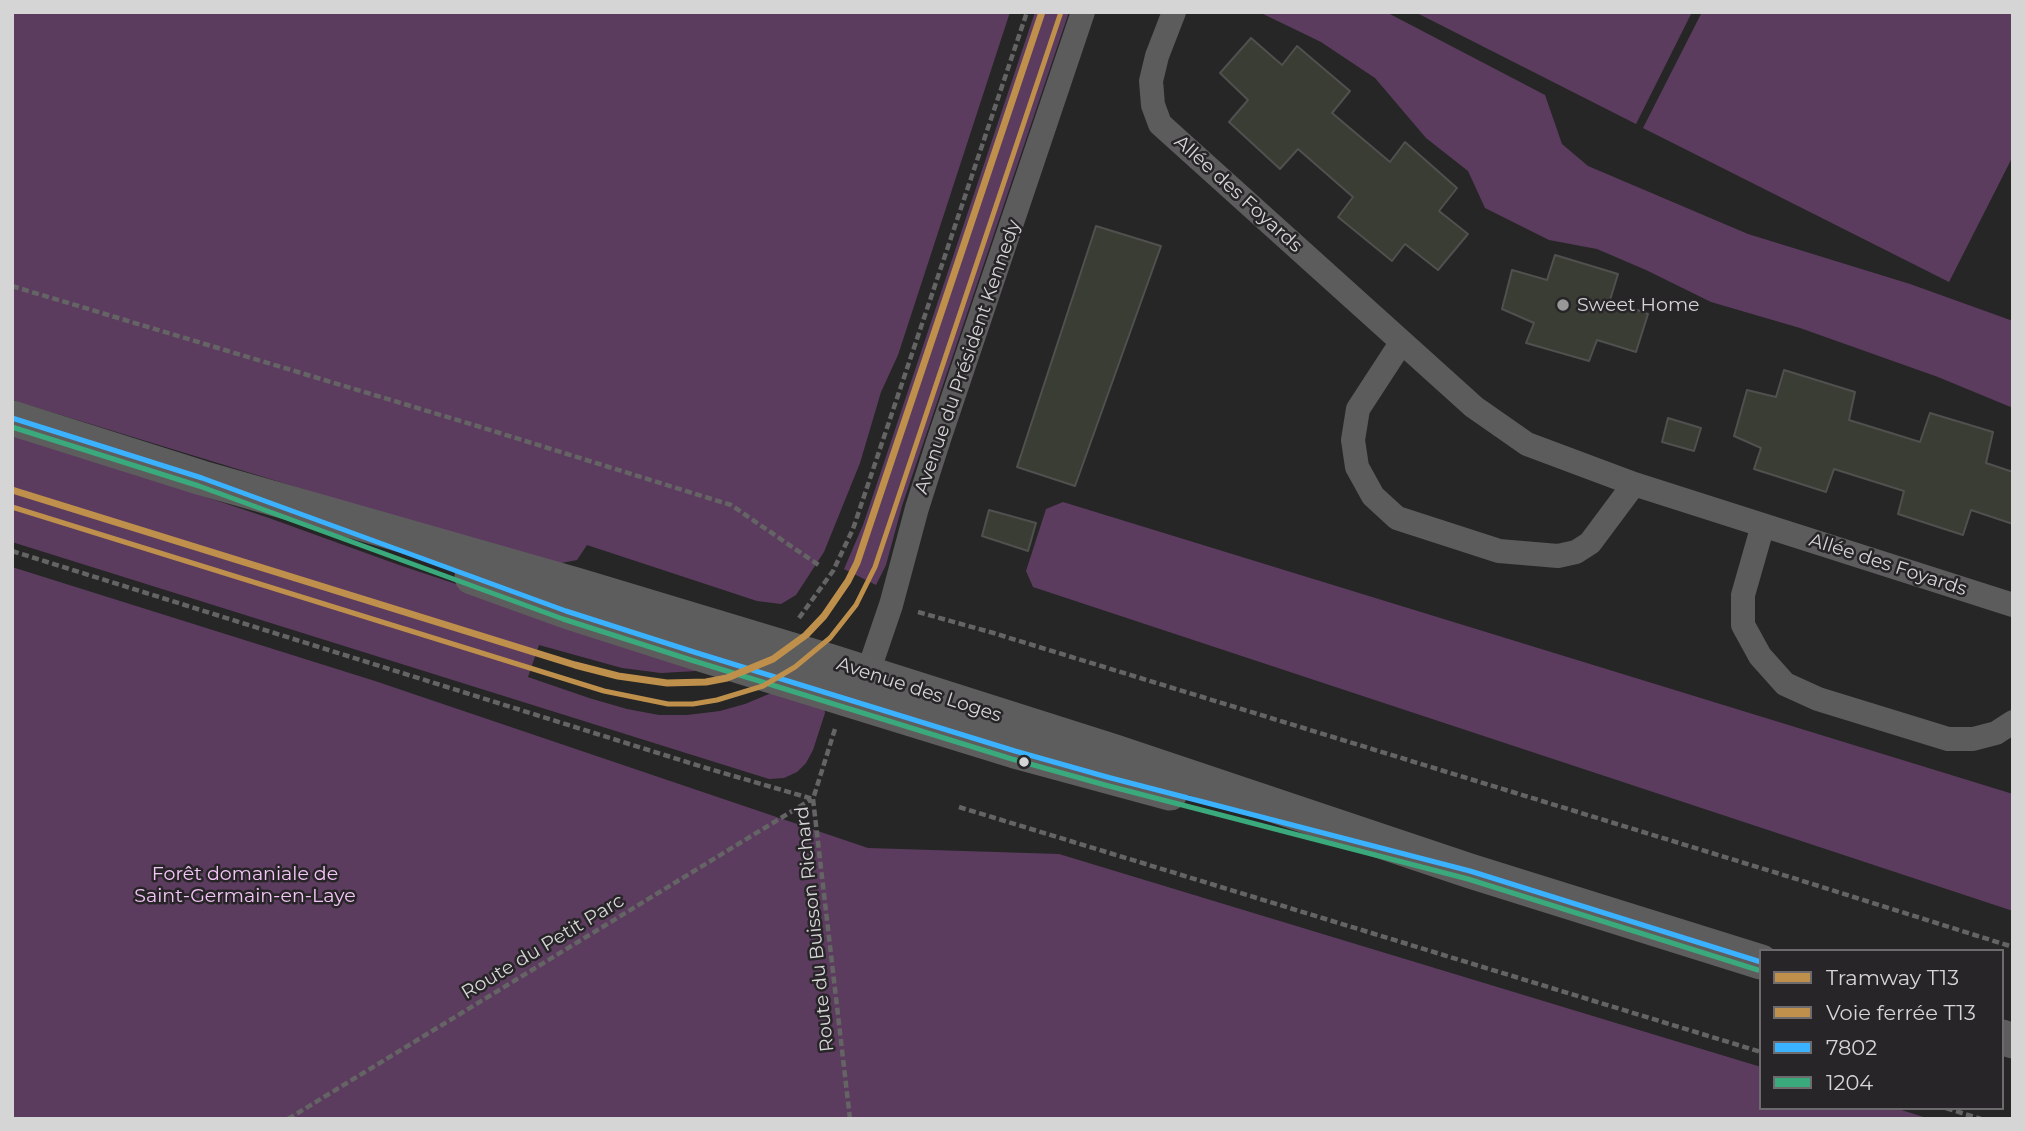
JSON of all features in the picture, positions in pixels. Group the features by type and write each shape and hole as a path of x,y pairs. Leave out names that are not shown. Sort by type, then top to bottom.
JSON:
{"main road":[{"name":"Avenue des Loges","path":"12,418 202,478 567,582 856,691 1103,748 1470,870 1759,961"}],"street":[{"name":"Avenue du Président Kennedy","path":"856,691 891,605 939,439 1083,12"},
{"name":"Allée des Foyards","path":"1174,12 1157,56 1152,81 1153,105 1160,124 1474,407 1527,444 1634,484 2013,605"},
{"path":"1401,343 1358,409 1353,440 1357,467 1373,496 1397,517 1499,551 1558,556 1576,552 1590,543 1634,484"},
{"path":"1763,525 1743,595 1743,625 1760,656 1785,684 1818,699 1948,739 1973,739 1996,733 2013,722"}],"path":[{"path":"791,625 812,602 833,571 853,529 1027,12"},
{"path":"12,286 731,505 820,566"},
{"path":"12,551 813,799"},
{"path":"907,610 990,632 2013,947"},
{"name":"Route du Buisson Richard","path":"850,1119 813,799 856,691"},
{"name":"Route du Petit Parc","path":"288,1119 813,799"},
{"path":"959,807 1759,1051"},
{"path":"1953,1110 1981,1119"}],"green space":[{"path":"12,12 1010,12 898,355 881,392 860,463 824,552 796,595 781,604 757,601 587,545 577,560 551,565 12,400"},
{"path":"1035,12 1069,12 902,506 886,565 876,585 844,569 863,525"},
{"path":"1259,12 1386,12 1545,95 1562,144 1588,166 1748,234 1910,284 2013,321 2013,408 1938,377 1800,328 1711,302 1597,249 1549,240 1485,208 1468,171 1426,138 1375,78 1321,42"},
{"path":"1415,12 1692,12 1636,124"},
{"path":"1702,12 2013,12 2013,156 1949,282 1643,128"},
{"path":"12,435 269,518 399,565 714,670 661,673 622,668 539,645 528,677 589,698 659,715 687,715 720,711 781,689 824,707 825,713 813,750 797,772 784,778 769,779 12,542"},
{"path":"1063,502 2013,794 2013,911 1033,587 1026,571 1046,509"},
{"name":"Forêt domaniale de Saint-Germain-en-Laye","path":"12,567 375,681 868,848 1059,854 1759,1066 1759,1110 1901,1110 1930,1119 12,1119"}],"building":[{"path":"1251,38 1282,65 1297,46 1350,91 1332,113 1390,162 1405,142 1457,188 1439,211 1468,234 1438,270 1405,244 1392,261 1338,217 1353,197 1298,149 1280,169 1229,122 1248,100 1220,73"},
{"path":"1096,226 1161,246 1075,486 1017,467"},
{"name":"Sweet Home","path":"1555,255 1618,274 1610,300 1648,314 1636,352 1597,340 1589,361 1526,343 1534,323 1502,309 1512,270 1547,280"},
{"path":"1784,370 1855,392 1849,420 1920,442 1930,413 1993,432 1986,463 2013,472 2013,524 1971,510 1963,535 1898,514 1904,491 1834,469 1826,492 1754,469 1761,448 1734,436 1747,390 1776,397"},
{"path":"1668,418 1701,428 1694,451 1662,442"},
{"path":"989,510 1036,523 1028,551 982,536"}],"tram line":[{"name":"T13","path":"12,507 604,691 668,704 693,704 717,700 763,686 795,667 830,638 856,605 875,567 1061,12"}],"rail line":[{"name":"T13","path":"12,490 575,665 618,676 667,683 706,682 727,678 773,659 806,635 824,616 857,563 1042,12"}],"transit line":[{"name":"7802","path":"12,418 202,478 566,611 694,652 1107,777 1470,871 1759,961"},
{"name":"1204","path":"12,427 199,486 563,619 691,660 1012,759 1468,879 1758,970"}],"place":[{"name":"Sweet Home","path":"1563,305"}]}
